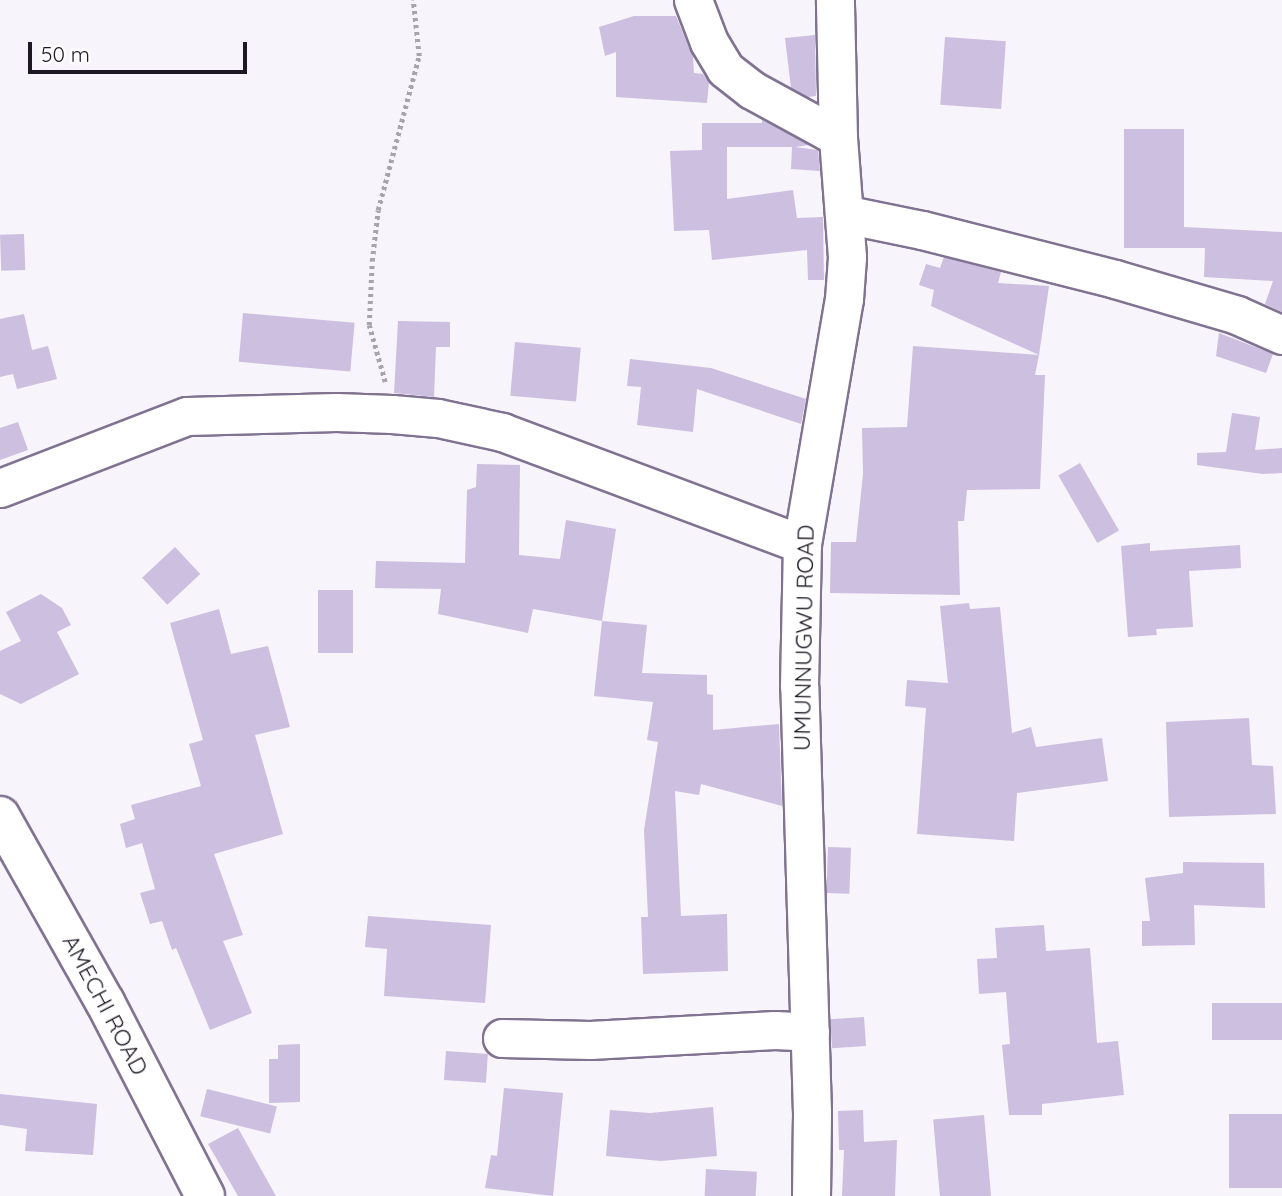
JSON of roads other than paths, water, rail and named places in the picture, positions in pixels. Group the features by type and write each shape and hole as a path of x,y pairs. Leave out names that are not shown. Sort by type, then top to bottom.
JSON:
{"main road":[{"name":"AMECHI ROAD","path":"0,816 105,1002 205,1196"}],"street":[{"path":"693,0 709,42 726,69 752,90 838,137"},
{"name":"UMUNNUGWU ROAD","path":"811,1196 810,1032 799,700 802,544 844,299 847,257 838,137 835,0"},
{"path":"845,214 1115,279 1237,314 1282,335"},
{"path":"0,488 187,416 336,412 392,414 438,418 502,432 802,544"},
{"path":"502,1038 590,1040 775,1030 810,1032"}]}
